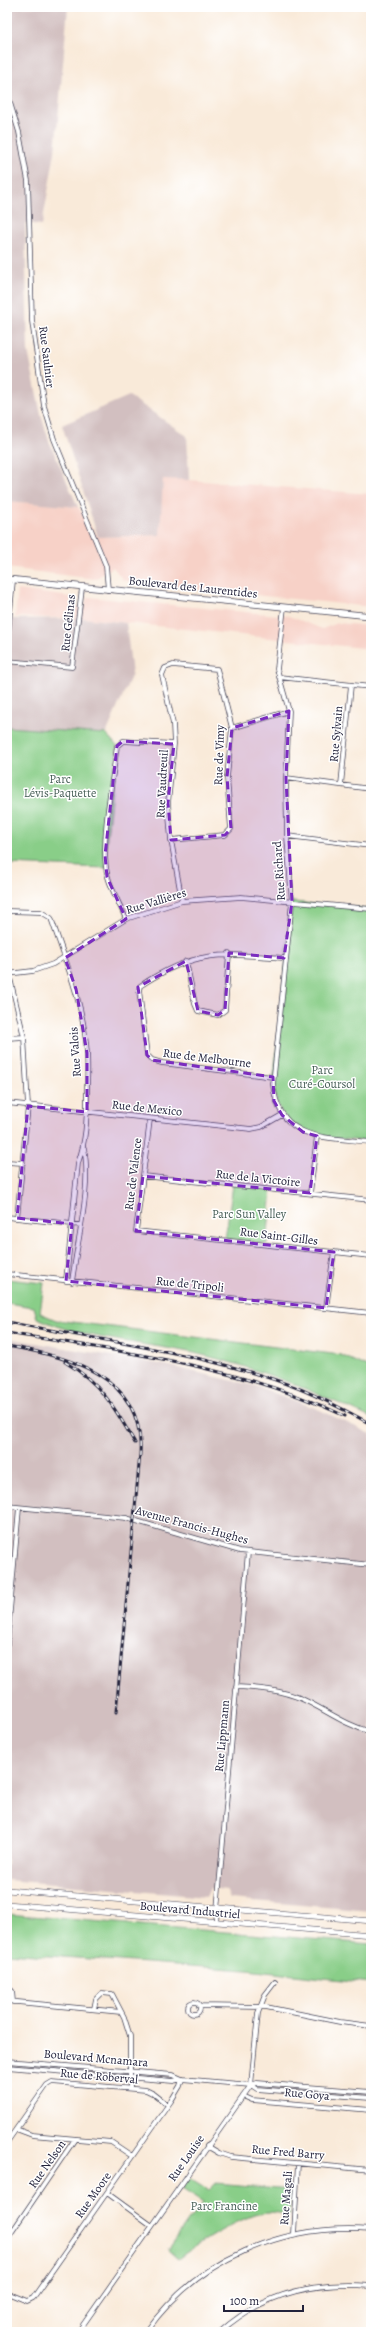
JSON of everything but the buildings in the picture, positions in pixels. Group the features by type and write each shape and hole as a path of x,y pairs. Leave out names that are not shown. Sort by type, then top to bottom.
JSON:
{"main road":[{"name":"Boulevard des Laurentides","path":"9,579 82,588 371,616"}],"street":[{"name":"Rue Saulnier","path":"7,93 19,132 28,182 33,325 42,398 54,439 106,566 108,590"},
{"path":"7,644 9,579"},
{"name":"Rue Gélinas","path":"7,661 72,667 82,588"},
{"name":"Rue Richard","path":"284,607 278,666 279,677 289,711 286,778 287,836 292,902 284,958 273,1076 274,1101 282,1115 290,1124 303,1132 317,1136 371,1142"},
{"name":"Rue Vaudreuil","path":"182,901 171,840 168,803 174,744 173,724 162,675 165,668 173,665 217,669"},
{"name":"Rue de Vimy","path":"171,840 225,835 231,829 227,778 232,728 217,669"},
{"path":"279,677 371,687"},
{"name":"Rue Sylvain","path":"341,786 351,685"},
{"path":"232,728 289,711"},
{"path":"126,919 107,877 105,856 108,810 117,746 123,741 174,744"},
{"path":"286,778 371,789"},
{"path":"287,836 371,846"},
{"name":"Rue Vallières","path":"8,974 33,971 65,958 126,919 182,901 241,897 371,908"},
{"name":"Rue Valois","path":"7,911 42,912 51,918 76,989 84,1034 87,1054 87,1112 84,1147 87,1164 81,1225 69,1281"},
{"path":"186,961 194,1004 198,1011 218,1015 222,1014 225,1010 229,953"},
{"name":"Rue de Melbourne","path":"273,1076 162,1063 152,1060 147,1055 140,986 159,973 186,961 229,953 284,958"},
{"path":"8,974 24,1037 28,1106 17,1218"},
{"path":"7,1038 24,1037"},
{"name":"Rue de Mexico","path":"7,1103 251,1129 261,1127 282,1115"},
{"name":"Rue de Valence","path":"136,1231 150,1119"},
{"path":"310,1193 317,1136"},
{"name":"Rue Valois","path":"69,1281 72,1224 78,1163 84,1147"},
{"path":"7,1162 23,1163"},
{"name":"Rue de la Victoire","path":"143,1176 371,1200"},
{"path":"7,1217 81,1225"},
{"name":"Rue Saint-Gilles","path":"136,1231 371,1256"},
{"path":"326,1308 334,1252"},
{"name":"Rue de Tripoli","path":"7,1274 371,1313"},
{"name":"Avenue Francis-Hughes","path":"7,1506 126,1518 248,1552 371,1564"},
{"path":"7,1644 19,1508"},
{"name":"Rue Lippmann","path":"216,1922 248,1552"},
{"path":"236,1686 292,1695 342,1722 371,1732"},
{"name":"Boulevard Industriel","path":"7,1890 371,1921"},
{"name":"Boulevard Industriel","path":"7,1904 371,1935"},
{"name":"Rue Louise","path":"78,2332 151,2225 251,2085 260,2008 265,1995 275,1982"},
{"path":"7,1986 12,1991 13,2002"},
{"path":"94,2009 98,1995 108,1992 116,1998 130,2036 130,2088"},
{"path":"7,2002 121,2012"},
{"path":"199,2006 266,2007 348,2024 371,2026"},
{"name":"Boulevard Mcnamara","path":"7,2061 173,2075 182,2079"},
{"name":"Boulevard Mcnamara","path":"7,2068 173,2081 182,2079 251,2085 260,2083 371,2092"},
{"name":"Rue Moore","path":"7,2293 27,2302 32,2299 168,2105 180,2086 182,2079"},
{"name":"Rue de Roberval","path":"7,2142 51,2082 130,2088 151,2092 168,2105"},
{"name":"Boulevard Mcnamara","path":"251,2085 257,2089 371,2098"},
{"name":"Rue Goya","path":"243,2096 252,2100 371,2110"},
{"path":"16,2129 29,2135 113,2143 132,2156"},
{"name":"Rue Nelson","path":"7,2239 75,2139"},
{"name":"Rue Fred Barry","path":"207,2146 219,2153 231,2157 371,2170"},
{"name":"Rue Magali","path":"294,2234 298,2163"},
{"path":"107,2193 151,2225"},
{"path":"146,2332 176,2296 217,2265 254,2246 294,2234 336,2229 371,2230"},
{"path":"220,2332 253,2308 287,2293 323,2285 371,2286"}],"highlighted area":[{"path":"289,711 286,778 292,902 284,958 229,953 225,1010 218,1015 198,1011 186,961 138,987 147,1055 152,1060 273,1077 274,1101 282,1115 303,1132 317,1136 310,1193 143,1176 136,1231 334,1252 326,1308 66,1281 72,1224 17,1218 28,1106 87,1112 87,1053 76,989 65,958 126,919 107,877 105,855 117,746 123,741 174,744 168,803 171,840 225,835 231,829 227,777 232,728"}],"shaded area":[{"path":"7,7 68,7 55,152 42,225 25,223 26,274 28,351 41,415 49,441 78,507 7,501"},
{"path":"129,396 187,436 189,480 163,479 160,535 98,537 62,425"},
{"path":"163,478 371,494 371,607 137,583 123,580 113,567 95,579 7,568 7,501 78,507 98,537 159,535"},
{"path":"18,590 71,597 71,606 85,607 87,597 289,616 322,629 338,623 371,626 371,649 82,618 15,617"},
{"path":"82,618 126,623 132,674 106,734 7,728 7,619"},
{"path":"7,1338 165,1365 256,1386 320,1410 371,1434 371,1911 230,1899 226,1890 210,1888 206,1897 7,1880"}],"green space":[{"name":"Parc Lévis-Paquette","path":"7,727 106,734 117,746 105,855 106,868 7,864"},
{"name":"Parc Curé-Coursol","path":"292,902 371,909 371,1142 321,1136 307,1132 295,1126 284,1116 277,1103 273,1084"},
{"name":"Parc Sun Valley","path":"233,1185 272,1189 267,1244 225,1239"},
{"path":"7,1279 44,1283 40,1313 56,1320 341,1355 371,1369 371,1418 306,1389 240,1365 194,1353 89,1335 57,1326 37,1318 34,1307 7,1303"},
{"path":"7,1914 371,1944 371,1983 246,1970 7,1953"},
{"name":"Parc Francine","path":"190,2178 209,2190 215,2184 291,2190 289,2214 268,2212 247,2218 208,2238 178,2259 168,2250 202,2202 182,2189"}],"railway":[{"path":"7,1322 152,1348 260,1375 305,1391 371,1424"},
{"path":"7,1333 137,1354 221,1372 263,1384 345,1416"},
{"path":"7,1346 54,1356 77,1364 98,1374 116,1388 130,1405 138,1427 140,1454 116,1712"},
{"path":"65,1362 78,1370 106,1397 135,1443"}]}
